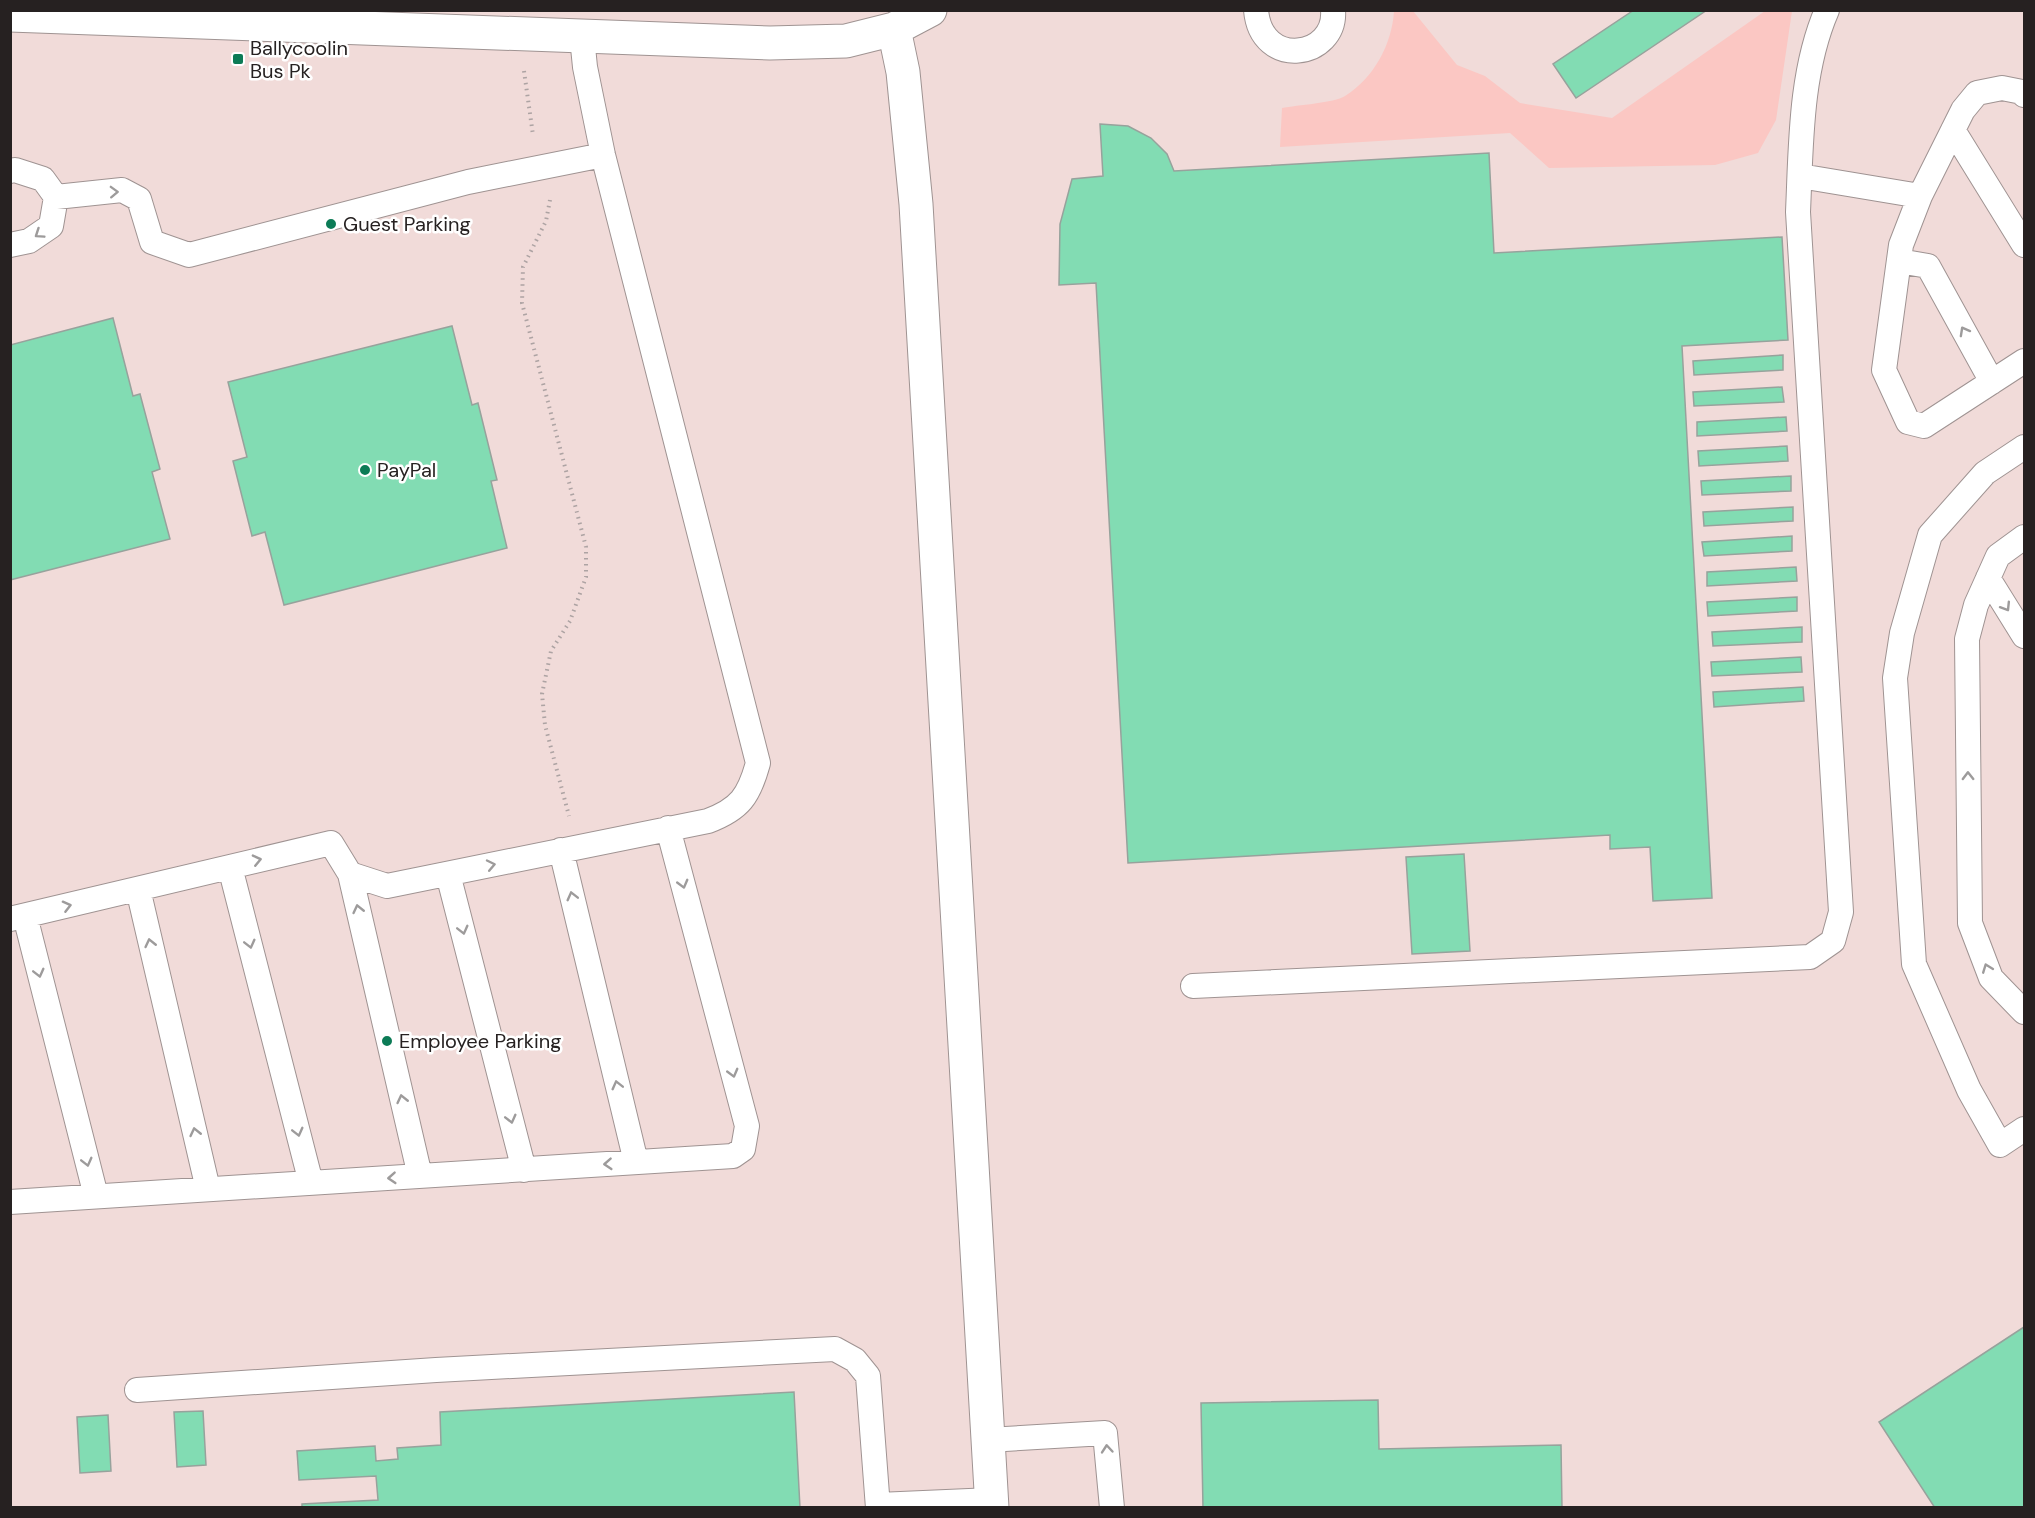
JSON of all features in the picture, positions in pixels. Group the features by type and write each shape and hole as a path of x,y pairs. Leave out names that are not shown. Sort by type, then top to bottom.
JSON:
{"street":[{"path":"10,15 163,16 770,44 846,41 894,29 930,10"},
{"path":"894,29 903,72 916,204 992,1504"}],"lane":[{"path":"1256,10 1258,27 1274,46 1298,52 1321,43 1334,22 1333,10"},
{"path":"1193,986 1810,957 1833,940 1841,912 1798,212 1802,138 1814,45 1827,10"},
{"path":"350,874 387,886 708,821 730,813 751,790 758,763 603,155 585,67 582,37"},
{"path":"2025,95 2022,92 2002,88 1977,93 1963,110 1920,196 1901,245 1884,370 1908,422 1924,426 2025,361"},
{"path":"1953,130 2025,245"},
{"path":"56,197 122,190 139,200 152,242 189,255 468,182 603,155"},
{"path":"10,171 43,179 56,197 51,226 29,241 10,245"},
{"path":"1800,176 1920,196"},
{"path":"1899,261 1928,266 1992,382"},
{"path":"2025,447 1985,473 1930,534 1902,633 1895,678 1914,964 1969,1090 2000,1145 2025,1129"},
{"path":"2025,537 1998,556 1976,605 1967,639 1970,923 1991,978 2025,1012"},
{"path":"1988,578 2025,636"},
{"path":"10,1202 733,1156 742,1149 746,1140 747,1126 668,828"},
{"path":"96,1197 18,918 331,843 350,874 420,1176"},
{"path":"569,848 636,1162"},
{"path":"230,867 311,1183"},
{"path":"448,874 524,1170"},
{"path":"138,889 208,1190"},
{"path":"137,1390 448,1369 835,1349 855,1360 868,1376 878,1506 992,1504"},
{"path":"988,1440 1106,1433 1112,1508"}],"path":[{"path":"520,34 526,104 540,168 551,202 546,221 523,267 522,303 586,547 586,578 570,621 550,651 542,694 545,724 569,848"}],"shaded area":[{"path":"10,11 2024,11 2024,1507 11,1507"},
{"path":"1394,11 1413,11 1457,65 1485,76 1520,103 1612,118 1765,11 1792,11 1776,120 1758,153 1715,165 1549,168 1510,133 1280,147 1282,108 1333,100 1355,89 1365,80 1380,59 1390,36"}],"building":[{"path":"1634,10 1707,10 1576,98 1553,64"},
{"path":"1100,124 1128,126 1151,138 1167,154 1174,171 1489,153 1494,253 1782,237 1788,340 1682,346 1712,898 1653,901 1650,847 1610,849 1610,835 1128,863 1096,283 1059,285 1060,224 1072,179 1103,176"},
{"path":"113,318 133,396 140,394 160,469 152,472 170,539 10,580 10,345"},
{"name":"PayPal","path":"452,326 472,405 478,403 497,480 491,481 507,548 284,605 265,532 252,536 233,461 247,457 228,382"},
{"path":"1783,355 1783,370 1694,375 1693,361"},
{"path":"1782,387 1784,402 1694,406 1693,392"},
{"path":"1786,417 1787,431 1697,436 1697,422"},
{"path":"1787,446 1788,461 1699,466 1698,451"},
{"path":"1791,476 1791,491 1702,495 1701,481"},
{"path":"1793,507 1793,521 1704,526 1703,512"},
{"path":"1792,536 1792,551 1704,556 1702,542"},
{"path":"1796,567 1797,581 1707,586 1707,572"},
{"path":"1797,597 1797,611 1708,616 1707,602"},
{"path":"1802,627 1802,642 1713,646 1712,632"},
{"path":"1801,657 1802,672 1712,676 1711,662"},
{"path":"1803,687 1804,701 1714,707 1713,692"},
{"path":"1464,854 1470,951 1412,954 1406,857"},
{"path":"2024,1327 2024,1508 1935,1508 1879,1422"},
{"path":"794,1392 800,1508 302,1508 302,1504 378,1500 376,1476 299,1480 297,1451 375,1446 376,1461 398,1459 397,1448 441,1445 440,1412"},
{"path":"1378,1400 1379,1449 1561,1445 1562,1508 1203,1508 1201,1403"},
{"path":"203,1411 206,1465 177,1467 174,1412"},
{"path":"108,1415 111,1471 80,1473 77,1417"}],"place":[{"name":"Ballycoolin Bus Pk","path":"238,59"},
{"name":"Guest Parking","path":"331,224"},
{"name":"PayPal","path":"365,470"},
{"name":"Employee Parking","path":"387,1041"}]}
